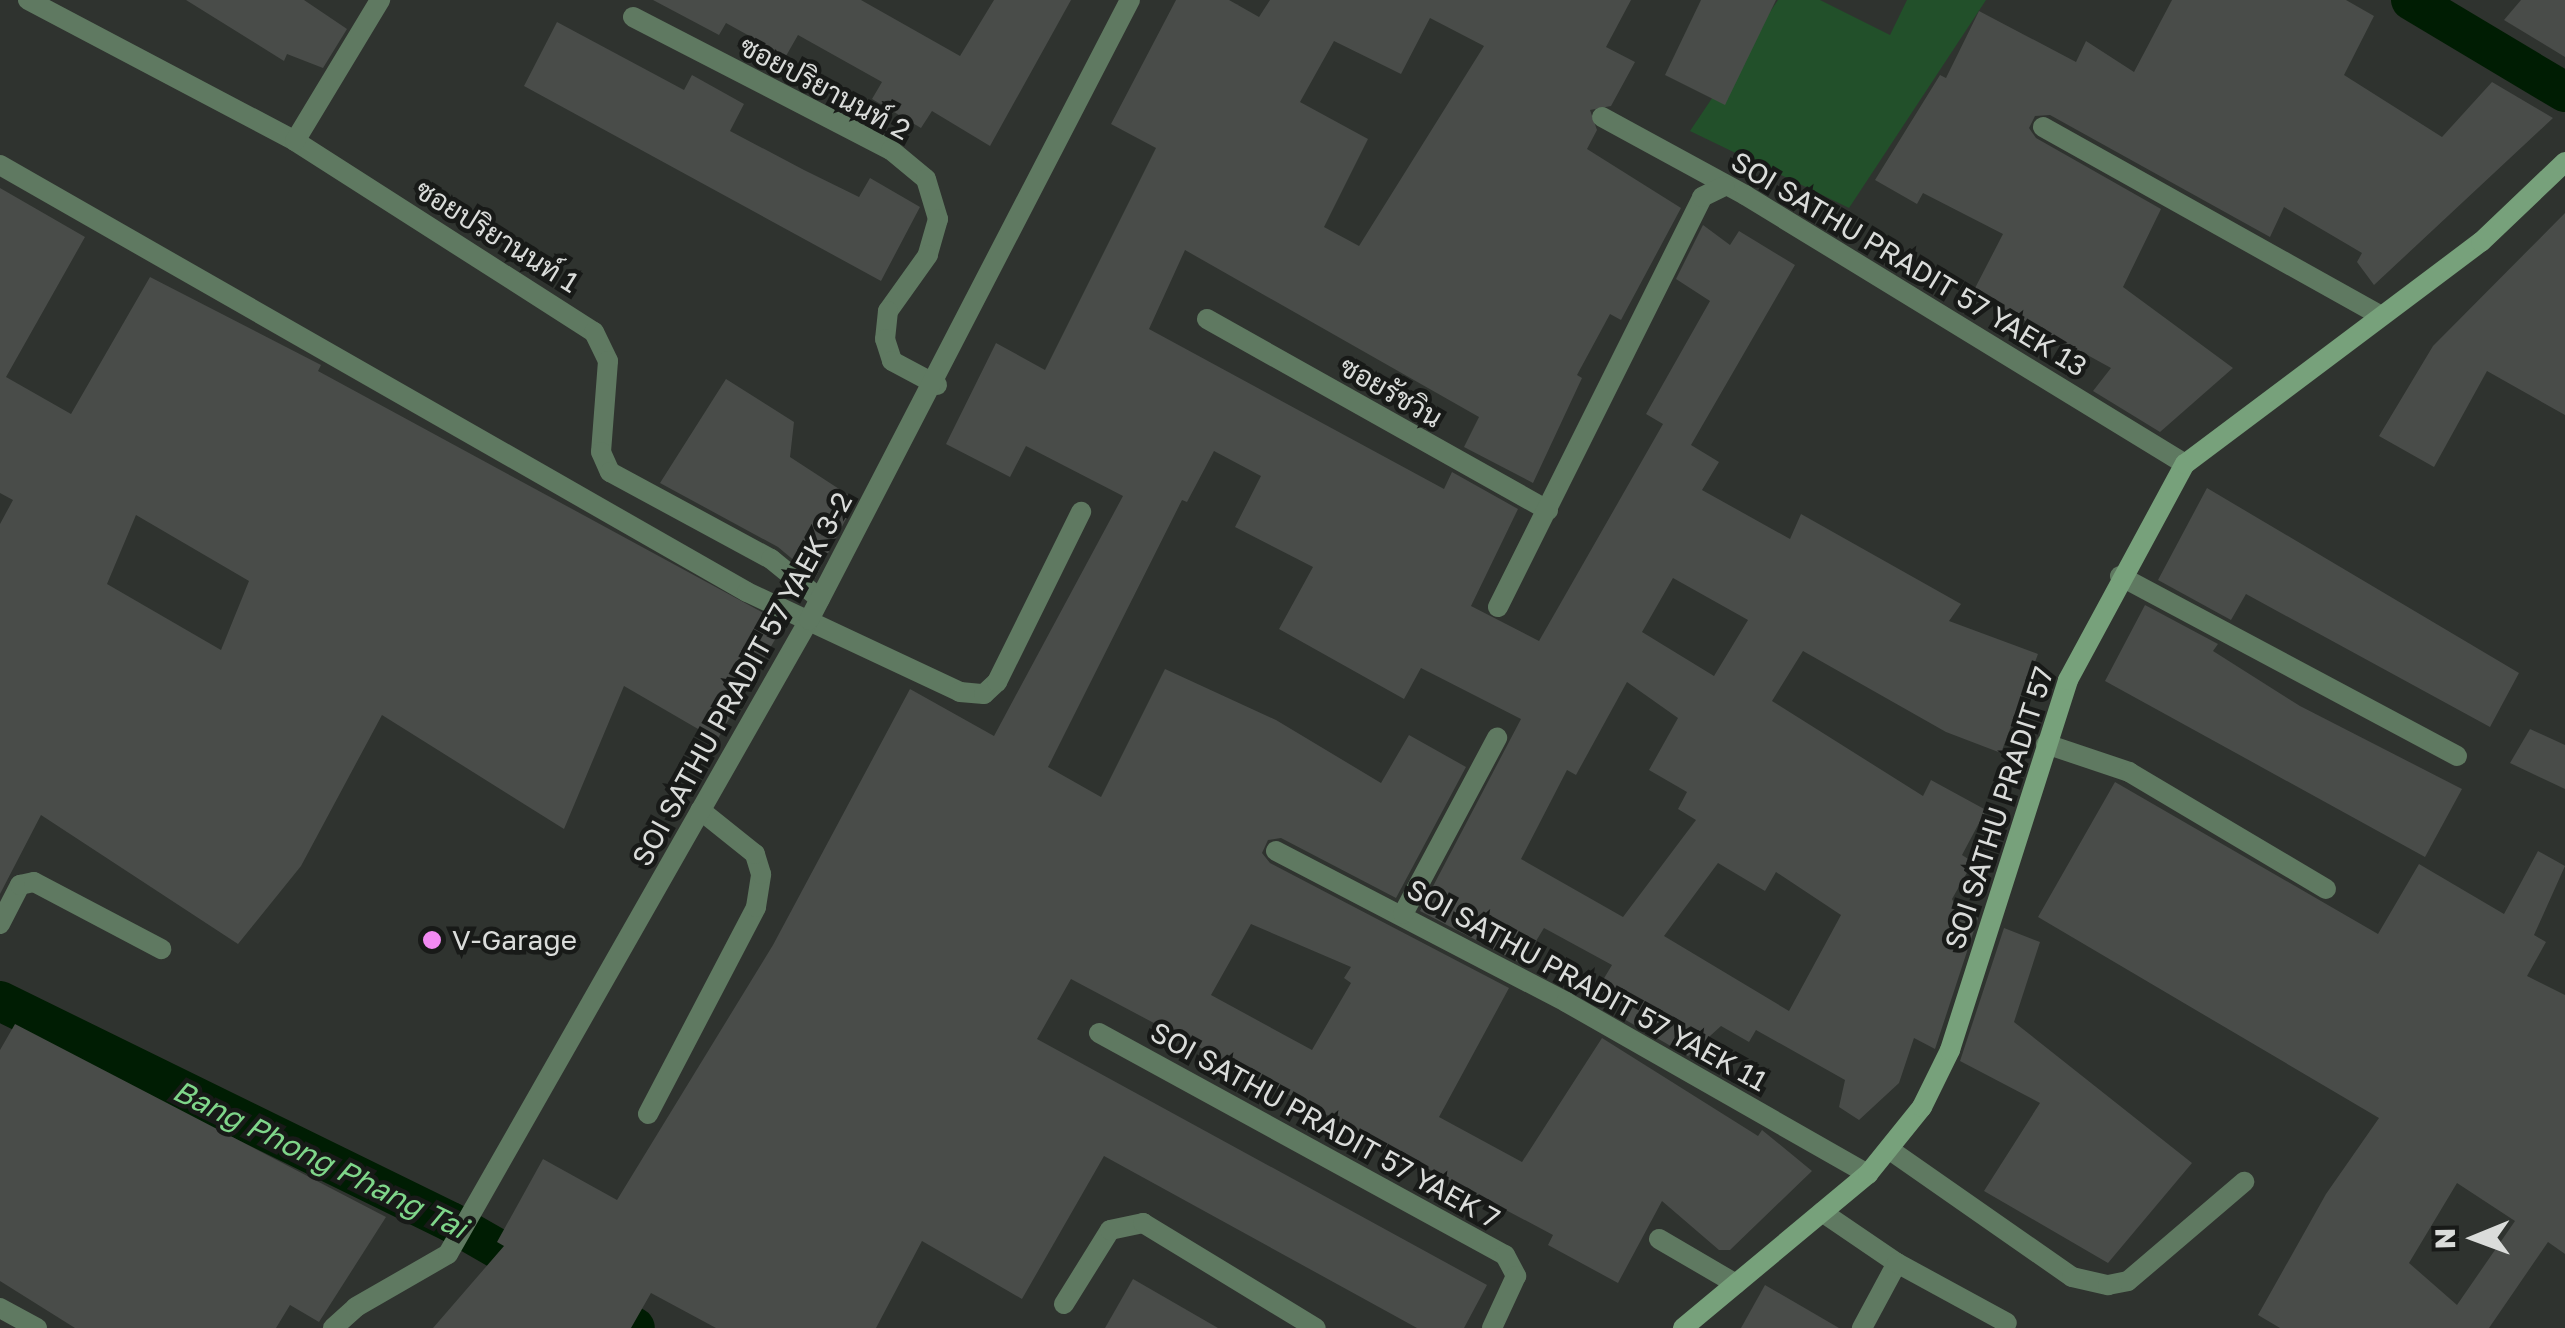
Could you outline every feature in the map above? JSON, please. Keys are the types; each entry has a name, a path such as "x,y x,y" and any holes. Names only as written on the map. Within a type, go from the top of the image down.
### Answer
{"street":[{"name":"ซอยปริยานนท์ 1","path":"28,0 295,141 594,332 608,361 602,452 610,472 771,559 820,599"},
{"path":"295,141 380,0"},
{"name":"SOI SATHU PRADIT 57 YAEK 3-2","path":"335,1327 448,1254 820,599 936,384 972,303 1130,0"},
{"name":"ซอยปริยานนท์ 2","path":"632,17 891,150 926,180 938,219 928,255 888,311 886,339 892,362 936,384"},
{"name":"SOI SATHU PRADIT 57 YAEK 13","path":"1602,117 1725,186 2185,464"},
{"path":"2043,126 2381,316"},
{"name":"SOI SATHU PRADIT 57","path":"1683,1328 1868,1174 1922,1107 1950,1050 2068,680 2120,576 2185,464 2481,242 2565,162"},
{"path":"0,165 747,592 960,692 984,694 997,682 1081,512"},
{"path":"1498,606 1702,197 1725,186"},
{"name":"ซอยรัชวิน","path":"1207,319 1548,510"},
{"path":"2120,576 2457,756"},
{"path":"1403,914 1496,738"},
{"path":"2046,744 2129,772 2326,889"},
{"path":"648,1114 756,907 761,874 755,854 700,810"},
{"name":"SOI SATHU PRADIT 57 YAEK 11","path":"1276,851 1403,914 1868,1174"},
{"path":"3,912 20,885 34,882 161,948"},
{"name":"SOI SATHU PRADIT 57 YAEK 7","path":"1099,1033 1505,1254 1516,1276 1492,1328"},
{"path":"1890,1150 2072,1277 2108,1285 2128,1281 2244,1182"},
{"path":"1822,1212 1897,1263 2007,1322"},
{"path":"1064,1304 1110,1230 1143,1223 1316,1328"},
{"path":"1659,1239 1736,1284"},
{"path":"1862,1328 1897,1263"},
{"path":"0,1308 37,1328"}],"green space":[{"path":"1778,0 1820,0 1890,35 1907,0 1986,0 1849,208 1690,131"}],"building":[{"path":"186,0 304,0 347,29 323,68 287,54 284,61"},
{"path":"653,0 861,0 960,56 994,0 1071,0 990,146 932,111 921,128 872,99 882,82 798,35 786,56 726,23 719,35"},
{"path":"1176,0 1229,0 1259,17 1270,0 1631,0 1606,47 1635,62 1611,106 1590,110 1597,130 1587,149 1681,208 1621,320 1610,314 1577,375 1582,378 1533,483 1464,447 1479,417 1185,250 1149,329 1444,489 1452,472 1518,509 1471,606 1539,641 1663,424 1646,414 1710,301 1676,279 1703,225 1730,245 1739,231 1795,265 1691,445 1719,462 1702,490 1790,539 1801,514 1961,604 1949,621 2038,654 2001,753 1946,732 1803,651 1772,701 1923,796 1931,780 1986,810 1962,855 1973,862 1952,899 1958,910 1978,918 1935,1049 1914,1038 1899,1083 1859,1120 1839,1107 1845,1080 1756,1030 1749,1042 1721,1026 1688,1056 1617,1015 1623,1006 1597,990 1612,965 1544,928 1522,964 1420,911 1521,719 1421,668 1404,699 1279,629 1313,567 1235,527 1261,476 1214,451 1187,502 1182,500 1048,767 1101,797 1165,669 1276,720 1381,783 1409,735 1466,767 1396,898 1281,838 1268,840 1262,853 1270,863 1509,988 1439,1117 1522,1162 1602,1038 1758,1136 1762,1130 1812,1171 1730,1250 1719,1250 1662,1201 1618,1283 1548,1245 1553,1235 1071,979 1037,1039 1487,1285 1464,1328 1417,1328 1104,1156 1022,1299 922,1241 876,1328 716,1328 651,1293 631,1328 433,1328 504,1246 497,1242 543,1159 617,1200 773,945 910,689 994,736 1123,496 1026,446 1010,477 946,444 996,343 1045,370 1156,148 1111,124","holes":["1430,18 1484,46 1359,246 1324,227 1368,139 1300,102 1334,41 1401,74","1673,578 1748,620 1714,676 1642,632","1627,682 1678,718 1649,770 1687,792 1678,809 1696,820 1623,917 1521,859 1567,770 1576,775","1718,863 1765,891 1776,872 1841,915 1789,1011 1664,936","1251,924 1351,967 1344,978 1351,983 1312,1050 1211,995"]},
{"path":"1701,0 1776,0 1725,105 1665,75"},
{"path":"2172,0 2346,0 2374,16 2344,75 2442,137 2492,82 2553,118 2374,285 2357,262 2362,253 2284,207 2270,237 2050,115 2035,116 2029,128 2036,138 2161,209 2123,287 2233,368 2160,432 2093,391 2111,368 1973,292 2003,234 1923,193 1917,204 1875,180 1940,75 1946,78 1979,11 2076,62 2086,41 2134,72"},
{"path":"2521,0 2565,0 2565,57 2504,20"},
{"path":"557,22 684,90 692,75 744,104 730,131 804,170 859,197 870,178 920,207 881,281 524,86"},
{"path":"0,188 85,237 6,377 71,414 150,277 321,365 318,371 784,624 717,740 624,686 564,829 382,715 301,866 238,944 41,815 0,894 0,524 13,500 0,493","holes":["136,515 249,581 221,650 107,584"]},
{"path":"2565,213 2565,415 2487,371 2434,467 2379,436 2433,346"},
{"path":"726,379 794,422 790,457 856,500 815,578 778,547 660,483"},
{"path":"2207,488 2519,673 2490,727 2246,594 2231,620 2158,580"},
{"path":"2145,605 2218,644 2213,651 2300,706 2462,789 2425,857 2105,681"},
{"path":"2530,729 2565,745 2565,789 2510,763"},
{"path":"2115,782 2378,934 2419,864 2504,914 2538,851 2565,866 2534,935 2546,942 2527,976 2565,995 2565,1254 2548,1242 2489,1328 2280,1328 2258,1315 2326,1194 2379,1118 2038,917","holes":["2457,1183 2515,1221 2457,1305 2409,1263"]},
{"path":"2004,928 2040,942 2014,1022 2192,1163 2108,1263 1984,1191 2040,1103 1960,1061"},
{"path":"15,1024 386,1217 319,1322 290,1305 276,1328 75,1328 0,1281 0,1050"},
{"path":"1133,1279 1218,1328 1105,1328"},
{"path":"1765,1285 1839,1328 1741,1328"}],"waterway":[{"path":"2411,0 2565,92"},
{"name":"Bang Phong Phang Tai","path":"0,1001 451,1222 635,1328"}],"place":[{"name":"V-Garage","path":"432,940"}]}
